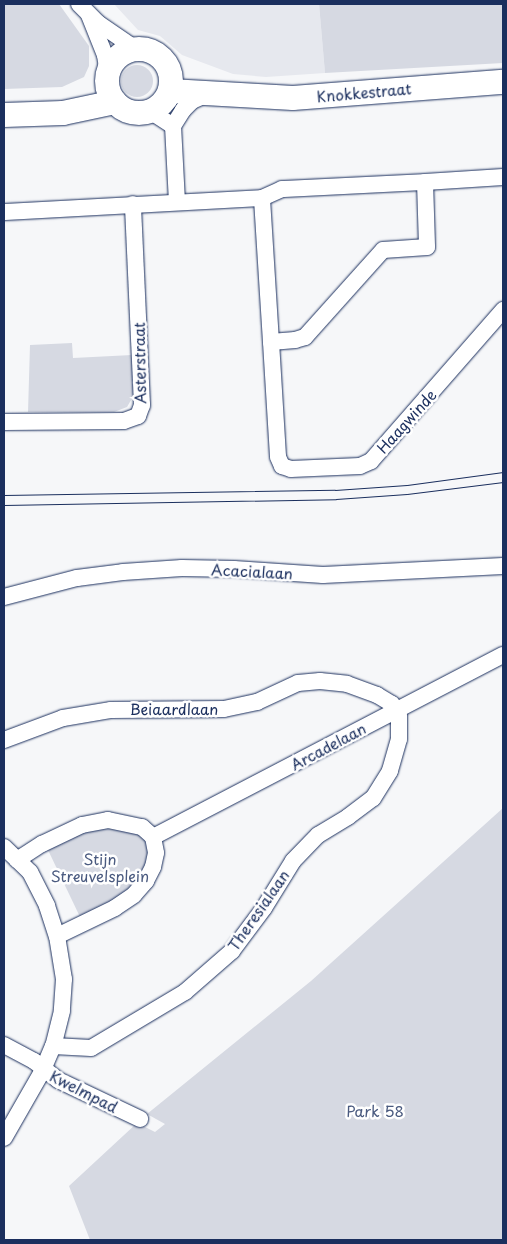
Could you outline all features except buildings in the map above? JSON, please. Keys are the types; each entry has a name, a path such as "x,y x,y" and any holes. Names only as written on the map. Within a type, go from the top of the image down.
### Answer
{"street":[{"path":"84,9 136,49"},
{"path":"84,9 105,55 110,86 131,112 150,111 160,105 170,82 160,57 149,50 136,49 118,57 110,86"},
{"name":"Knokkestraat","path":"170,82 195,80 224,92 293,98 503,82"},
{"path":"4,115 44,114 110,86"},
{"path":"176,202 173,126 183,110 192,101 207,94 224,92"},
{"path":"150,111 173,126"},
{"path":"4,212 262,198 282,189 503,177"},
{"path":"271,342 295,340 305,337 383,250 428,247 425,182"},
{"name":"Haagwinde","path":"262,198 278,457 282,466 291,469 360,466 371,461 503,310"},
{"name":"Asterstraat","path":"4,422 124,421 138,416 142,405 133,204"},
{"name":"Acacialaan","path":"4,597 77,578 133,571 234,569 323,575 503,566"},
{"name":"Arcadelaan","path":"153,838 503,656"},
{"name":"Beiaardlaan","path":"4,740 64,718 111,710 224,709 257,702 298,683 320,681 346,684 377,695 392,704 396,710"},
{"name":"Theresialaan","path":"53,1046 91,1048 185,992 232,950 264,908 293,861 318,835 373,798 390,771 399,739 399,716 396,710"},
{"path":"17,860 42,844 82,826 108,820 142,826 153,838 156,853 153,866 146,881 134,895 115,908 57,936"},
{"path":"4,847 30,872 47,906 57,936 64,979 62,1011 53,1046 43,1070 4,1138"},
{"name":"Kwelmpad","path":"4,1045 34,1061 58,1080 140,1119"}],"shaded area":[{"path":"114,4 319,4 325,73 266,77 233,74 182,55 160,36 138,30"}],"green space":[{"path":"4,4 59,4 89,46 89,66 84,77 62,87 4,89"},
{"path":"319,4 503,4 503,63 325,73"},
{"path":"137,65 148,70 153,81 148,92 137,97 126,92 121,81 126,70"},
{"path":"72,343 73,358 132,355 134,395 127,407 114,412 28,412 30,345"},
{"name":"Park 58","path":"503,808 503,1240 90,1240 69,1186 137,1123 155,1132 165,1124 147,1114 311,981"},
{"name":"Stijn Streuvelsplein","path":"127,827 148,840 150,857 133,889 81,919 48,850 90,829"}],"tram line":[{"path":"4,495 335,490 407,485 503,472"},
{"path":"4,505 336,499 407,494 503,482"}]}
